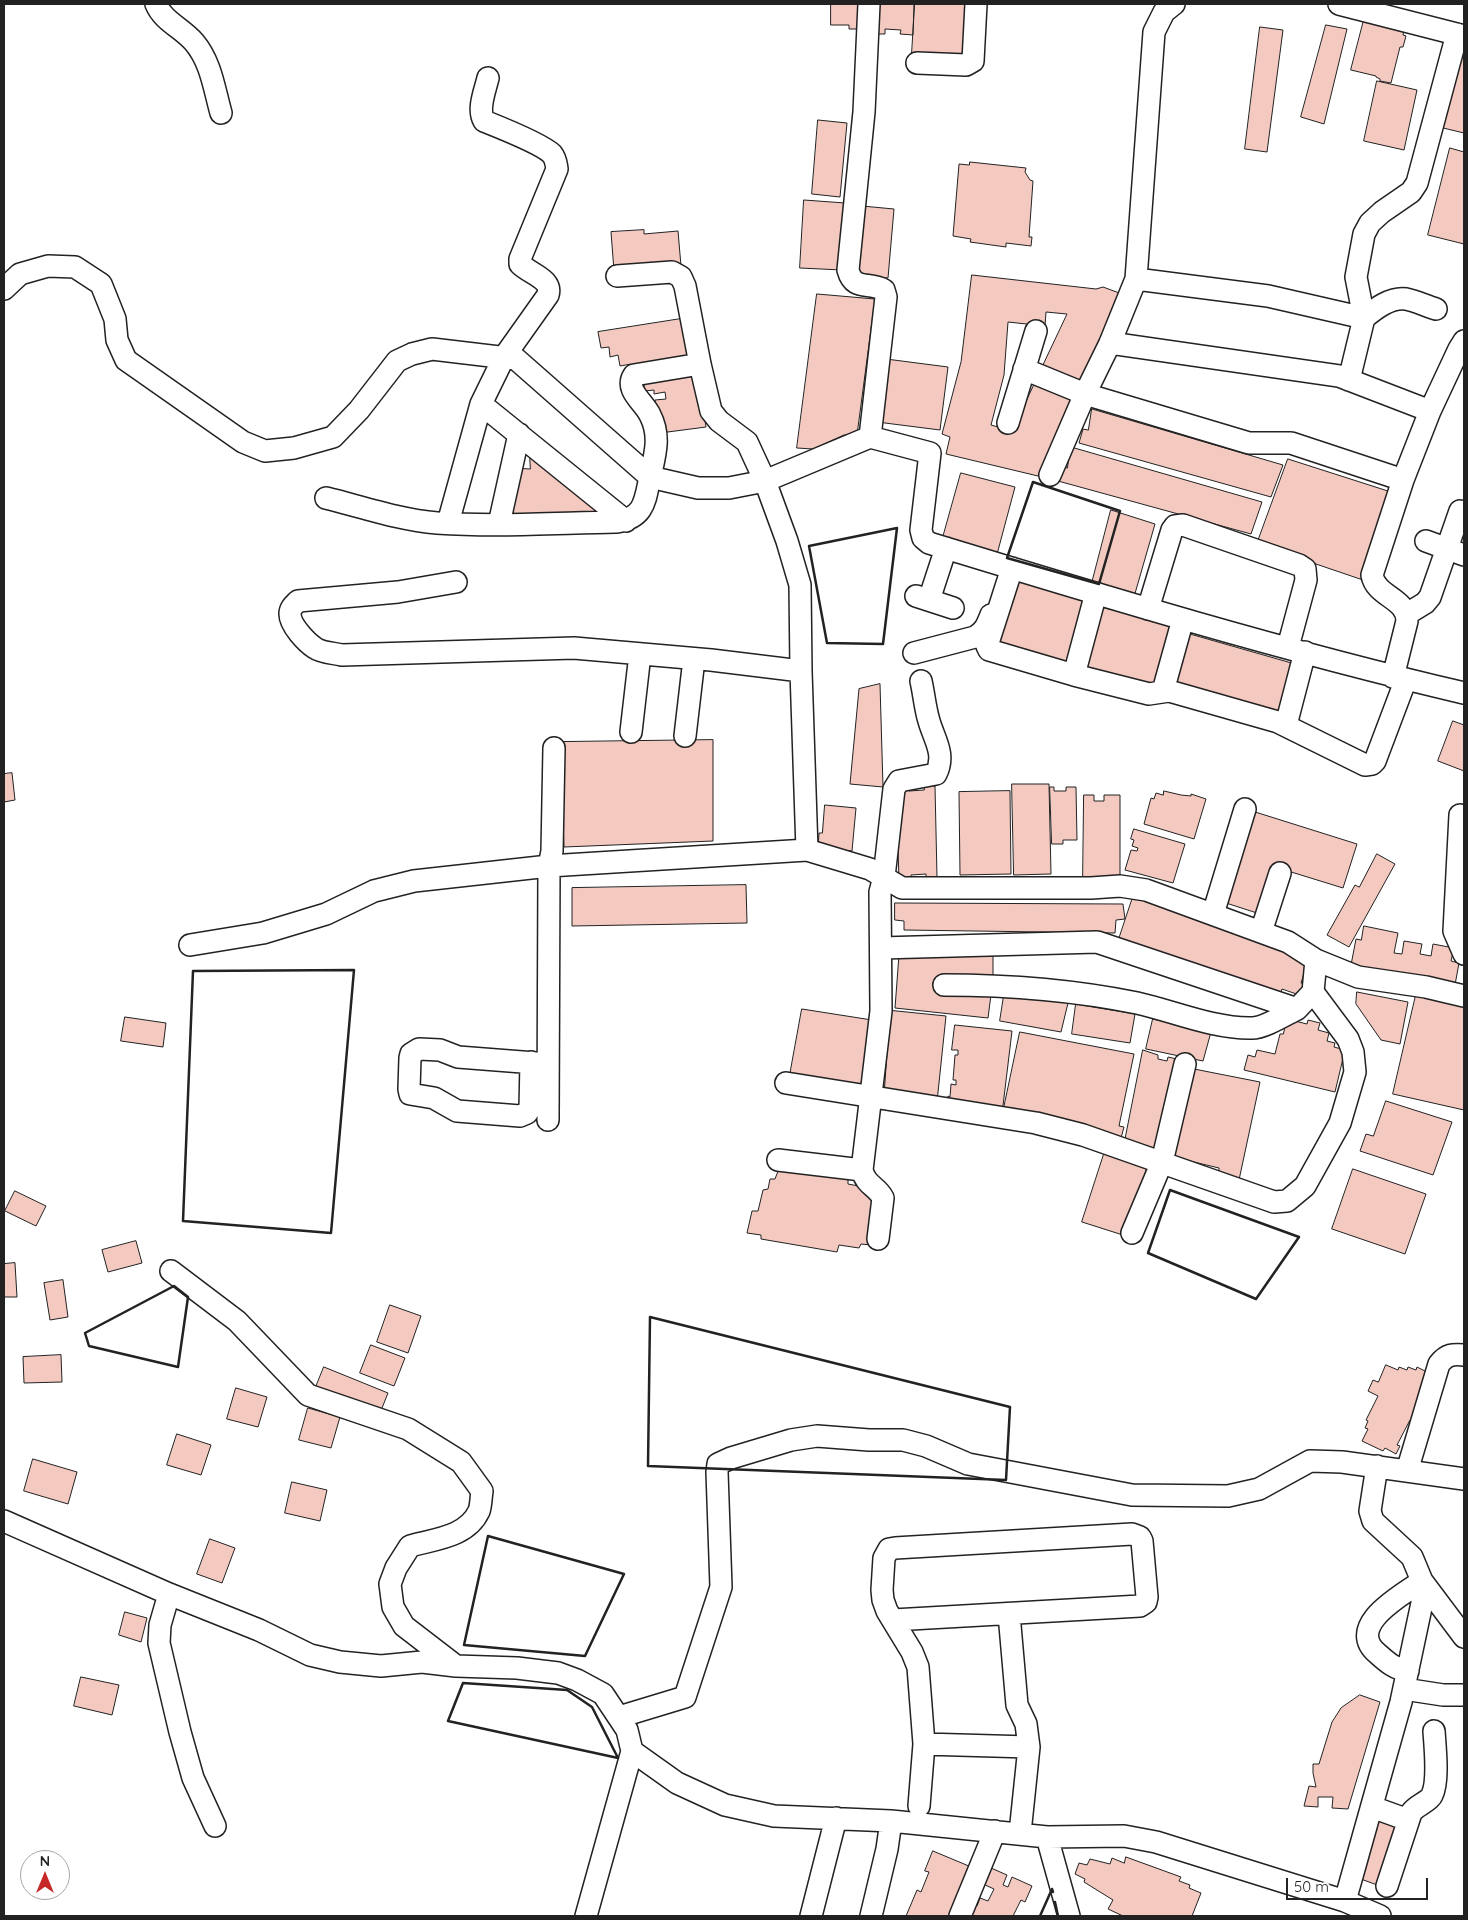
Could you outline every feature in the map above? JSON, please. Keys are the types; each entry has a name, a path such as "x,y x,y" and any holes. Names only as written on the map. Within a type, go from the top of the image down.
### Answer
{"street":[{"path":"156,4 160,13 193,41 209,64 221,113"},
{"path":"869,4 864,112 848,270 850,279 858,285 877,286 884,290 886,297 870,437"},
{"path":"917,62 966,65 973,61 976,4"},
{"path":"1050,475 1110,343 1136,279 1154,32 1164,12 1174,4"},
{"path":"1339,4 1362,6 1461,35 1418,183 1412,192 1382,212 1370,224 1364,234 1356,277 1364,318 1349,380"},
{"path":"448,523 481,404 504,357 548,295 550,289 547,283 520,264 520,259 557,169 556,160 551,152 484,121 481,116 481,108 488,78"},
{"path":"4,288 20,274 48,266 75,267 101,284 115,319 118,340 126,360 243,442 265,451 294,448 333,437 358,410 397,361 412,354 432,349 516,359 650,477 698,488 729,488 765,481 870,437 930,453 921,530 923,538 929,543 1183,619 1400,678 1464,693"},
{"path":"617,276 672,272 681,277 685,286 711,411 719,420 747,442 765,481 787,541 800,585 807,850"},
{"path":"1136,279 1268,296 1364,318"},
{"path":"1364,318 1375,308 1391,301 1405,299 1436,309"},
{"path":"1008,423 1036,331"},
{"path":"1110,343 1339,376 1430,411"},
{"path":"1009,567 987,646 988,649 1074,675 1149,694 1163,691 1259,716 1286,725 1368,766 1375,761 1400,678 1407,621 1407,614 1402,606 1377,588 1373,582 1372,574 1403,480 1430,411 1462,347"},
{"path":"326,498 385,514 436,523 498,524 626,521 644,507 657,444 656,430 650,414 632,391 631,379 634,375 700,364"},
{"path":"1024,369 1086,394 1249,443 1291,443 1403,480"},
{"path":"481,404 626,521"},
{"path":"498,524 519,434"},
{"path":"1407,614 1425,603 1430,597 1456,552 1460,512"},
{"path":"1148,609 1172,530 1175,526 1183,525 1305,568 1306,580 1286,725"},
{"path":"1426,541 1456,552"},
{"path":"946,548 922,598 953,608"},
{"path":"914,653 975,637 983,633 988,625 1009,567"},
{"path":"456,582 398,592 298,601 292,606 290,614 301,634 316,649 342,655 574,648 694,658 801,670"},
{"path":"1074,675 1096,593"},
{"path":"1163,691 1183,619"},
{"path":"631,732 640,654"},
{"path":"685,736 694,658"},
{"path":"878,1239 884,1198 867,1182 862,1170 881,1010 880,892 884,877 896,784 899,781 936,774 941,766 939,746 929,721 921,681"},
{"path":"539,1063 458,1057 440,1050 419,1049 411,1054 408,1089 410,1094 434,1098 457,1111 520,1116 527,1114 530,1108 539,1063 549,866 552,851 554,748"},
{"path":"1213,914 1245,809"},
{"path":"1460,815 1461,860 1454,931 1464,954"},
{"path":"190,945 263,933 326,914 374,891 414,881 549,866 807,850 870,869 902,888 1091,888 1120,886 1146,890 1288,942 1316,960 1358,977 1426,987 1464,996"},
{"path":"1261,932 1280,873"},
{"path":"881,948 1097,942 1297,1009"},
{"path":"944,984 1004,985 1049,989 1136,1003 1232,1027 1254,1028 1297,1009 1313,992 1316,960"},
{"path":"786,1083 1036,1123 1083,1135 1274,1202 1287,1201 1305,1186 1340,1123 1355,1072 1353,1052 1348,1039 1313,992"},
{"path":"539,1063 548,1120"},
{"path":"1132,1233 1162,1162 1185,1064"},
{"path":"778,1160 862,1170"},
{"path":"171,1271 237,1321 308,1395 408,1429 462,1462 482,1492 479,1510 469,1524 458,1533 410,1546 396,1568 390,1584 394,1607 404,1626 456,1666"},
{"path":"1407,1471 1440,1364 1446,1356 1454,1354 1464,1355"},
{"path":"619,1717 685,1697 721,1587 718,1464 731,1458 791,1440 817,1436 869,1440 903,1440 926,1446 968,1464 1132,1495 1228,1496 1258,1489 1310,1461 1342,1462 1464,1479"},
{"path":"1376,1466 1370,1511 1373,1521 1412,1557 1422,1581 1464,1637"},
{"path":"4,1522 169,1594 259,1630 310,1655 340,1662 380,1666 422,1662 456,1666 518,1668 558,1673 577,1680 603,1694 627,1730 632,1751 590,1915"},
{"path":"893,1620 1140,1606 1144,1604 1147,1597 1142,1541 1140,1537 1132,1534 905,1547 889,1550 884,1558 882,1590 887,1611 912,1652 918,1667 924,1744 919,1806"},
{"path":"1345,1900 1406,1680 1422,1603 1422,1581"},
{"path":"1422,1581 1386,1606 1373,1619 1368,1631 1368,1641 1374,1652 1406,1680 1443,1695 1464,1695"},
{"path":"169,1594 160,1625 159,1643 193,1778 215,1826"},
{"path":"1009,1614 1017,1705 1026,1724 1029,1748 1020,1833"},
{"path":"1387,1886 1408,1820 1414,1808 1429,1799 1432,1794 1435,1782 1434,1731"},
{"path":"924,1744 1029,1748"},
{"path":"632,1751 677,1783 725,1804 774,1816 891,1821 1047,1837 1124,1836 1156,1842 1345,1900 1380,1916"},
{"path":"1372,1807 1408,1820"},
{"path":"811,1916 836,1818"},
{"path":"870,1916 887,1849 891,1821"},
{"path":"960,1916 995,1832"},
{"path":"1047,1837 1073,1913"}],"building":[{"path":"831,4 865,4 864,29 849,29 849,25 831,25"},
{"path":"875,4 914,4 913,35 900,34 901,30 885,29 885,34 874,34"},
{"path":"915,4 971,4 969,58 912,53"},
{"path":"1366,12 1406,23 1403,35 1406,36 1403,47 1400,47 1391,83 1380,81 1376,76 1351,70"},
{"path":"1326,25 1347,29 1324,124 1301,117"},
{"path":"1260,27 1283,30 1267,152 1245,149"},
{"path":"1458,48 1464,49 1464,133 1439,127"},
{"path":"1377,81 1417,90 1404,150 1364,141"},
{"path":"818,120 847,123 840,197 812,194"},
{"path":"1450,148 1464,152 1464,244 1428,235"},
{"path":"970,162 1026,168 1025,172 1030,180 1033,181 1029,237 1032,237 1031,246 1006,243 1006,247 970,242 971,239 953,236 959,164 969,165"},
{"path":"804,200 845,203 842,270 800,268"},
{"path":"862,206 894,209 888,278 856,275"},
{"path":"644,230 644,234 678,231 681,266 614,271 611,232"},
{"path":"972,275 1096,289 1103,287 1122,294 1080,387 1041,369 1067,314 1046,312 1045,326 1008,322 1004,375 991,425 1012,431 1036,380 1075,399 1038,476 946,454 950,437 942,434 961,362"},
{"path":"817,294 875,299 857,435 844,435 813,449 797,448"},
{"path":"687,318 692,360 632,369 631,364 620,366 618,355 610,357 609,347 601,348 598,332"},
{"path":"886,359 948,367 940,430 877,422"},
{"path":"698,369 706,427 660,433 655,400 666,399 665,392 654,394 654,390 645,391 643,379"},
{"path":"1092,409 1283,465 1271,497 1079,443 1083,429 1088,430"},
{"path":"1071,447 1262,502 1251,534 1058,481 1062,466 1067,468"},
{"path":"530,456 543,456 542,467 559,468 604,504 603,519 506,520 513,468 530,469"},
{"path":"1288,459 1391,492 1363,580 1257,544"},
{"path":"961,473 1015,487 996,558 942,541"},
{"path":"1111,510 1155,524 1134,597 1092,583"},
{"path":"1013,577 1089,601 1070,669 991,646"},
{"path":"1096,606 1178,625 1161,689 1080,671"},
{"path":"1183,632 1295,664 1280,720 1167,689"},
{"path":"880,684 883,787 850,784 859,689"},
{"path":"1453,721 1464,725 1464,771 1438,761"},
{"path":"713,740 713,841 564,847 560,742"},
{"path":"12,773 15,800 4,802 4,774"},
{"path":"1012,784 1049,784 1051,874 1014,875"},
{"path":"924,786 935,786 937,877 926,878 926,874 911,875 911,879 899,880 896,787 909,787 909,791 924,790"},
{"path":"1050,787 1054,787 1054,791 1066,791 1066,787 1076,787 1077,840 1063,840 1063,844 1052,844"},
{"path":"1010,791 1011,874 960,875 959,792"},
{"path":"1164,791 1181,795 1191,796 1191,794 1206,799 1194,839 1144,824 1151,798 1154,799 1156,793 1163,795"},
{"path":"1084,795 1094,795 1094,801 1104,801 1104,795 1120,795 1120,880 1083,880"},
{"path":"825,805 856,808 852,851 818,848 819,833 822,833"},
{"path":"1252,811 1357,844 1343,888 1275,867 1260,914 1223,902"},
{"path":"1134,829 1185,844 1173,883 1125,870 1131,850 1137,851 1138,848 1132,846 1134,840 1131,839"},
{"path":"1377,854 1395,864 1349,947 1327,935 1355,885 1359,887"},
{"path":"746,885 747,923 572,926 572,888"},
{"path":"1133,897 1308,961 1301,983 1308,985 1305,997 1282,989 1280,994 1118,942"},
{"path":"895,903 1123,904 1125,919 1116,920 1115,933 904,930 904,921 895,920"},
{"path":"1364,926 1398,933 1394,953 1402,954 1404,941 1422,944 1420,954 1431,956 1433,944 1454,948 1451,961 1459,963 1455,985 1351,965 1356,939 1361,940"},
{"path":"993,954 993,979 988,1018 895,1008 899,955"},
{"path":"1005,989 1069,999 1061,1032 1000,1021"},
{"path":"1357,992 1408,1002 1400,1044 1381,1040 1356,1004"},
{"path":"1416,995 1464,1006 1464,1110 1393,1094"},
{"path":"1076,1004 1135,1014 1130,1043 1072,1034"},
{"path":"802,1009 872,1020 861,1088 790,1075"},
{"path":"887,1010 946,1016 937,1102 884,1096 889,1023"},
{"path":"125,1017 166,1023 163,1047 121,1041"},
{"path":"1153,1019 1211,1032 1203,1061 1146,1049"},
{"path":"1287,1019 1307,1024 1308,1020 1320,1023 1318,1030 1329,1033 1327,1041 1335,1043 1334,1047 1345,1050 1335,1092 1244,1070 1248,1055 1255,1057 1257,1050 1275,1054 1280,1034 1283,1034"},
{"path":"955,1025 1012,1031 1002,1114 947,1107 951,1084 956,1085 956,1080 953,1080 955,1055 958,1055 958,1050 952,1050"},
{"path":"1020,1032 1134,1054 1119,1126 1124,1127 1121,1138 1004,1108"},
{"path":"1143,1050 1158,1055 1158,1059 1167,1061 1168,1057 1181,1060 1161,1152 1125,1141"},
{"path":"1189,1068 1260,1082 1239,1180 1219,1175 1219,1168 1173,1157"},
{"path":"1386,1101 1452,1122 1433,1175 1360,1151 1366,1134 1373,1136"},
{"path":"1105,1151 1148,1164 1126,1236 1082,1222"},
{"path":"1353,1169 1426,1194 1405,1254 1332,1229"},
{"path":"800,1170 848,1177 848,1184 864,1187 863,1193 878,1196 871,1245 861,1244 859,1248 839,1245 837,1252 761,1239 761,1235 747,1233 752,1211 758,1211 763,1190 768,1189 770,1179 775,1179 778,1171 800,1173"},
{"path":"15,1191 46,1206 36,1226 5,1211"},
{"path":"136,1241 142,1263 108,1272 102,1250"},
{"path":"15,1263 17,1297 4,1297 4,1264"},
{"path":"63,1280 68,1317 50,1320 44,1283"},
{"path":"390,1305 421,1316 408,1353 377,1342"},
{"path":"371,1345 405,1358 394,1386 360,1373"},
{"path":"61,1355 62,1382 24,1383 23,1357"},
{"path":"1386,1365 1398,1370 1399,1367 1407,1370 1408,1367 1416,1370 1417,1367 1431,1374 1415,1407 1418,1408 1412,1421 1410,1420 1397,1445 1400,1446 1396,1454 1385,1448 1383,1451 1362,1441 1368,1429 1365,1428 1368,1421 1366,1420 1378,1396 1368,1391 1373,1380 1378,1382"},
{"path":"324,1367 388,1393 380,1413 316,1387"},
{"path":"236,1388 267,1397 258,1427 227,1419"},
{"path":"308,1408 340,1417 331,1448 299,1440"},
{"path":"177,1434 211,1445 201,1475 167,1465"},
{"path":"33,1459 77,1472 68,1504 24,1491"},
{"path":"292,1482 327,1490 320,1521 285,1513"},
{"path":"210,1539 235,1548 222,1583 197,1574"},
{"path":"125,1612 147,1618 141,1642 119,1635"},
{"path":"81,1677 119,1685 112,1715 74,1706"},
{"path":"1360,1695 1380,1702 1348,1809 1332,1808 1333,1797 1318,1797 1318,1807 1304,1806 1309,1786 1316,1787 1313,1764 1319,1764 1332,1722 1341,1708"},
{"path":"1381,1812 1404,1826 1380,1886 1358,1878"},
{"path":"933,1851 976,1869 957,1916 906,1916 917,1890 921,1892 929,1872 925,1871"},
{"path":"1126,1857 1181,1877 1179,1881 1190,1885 1189,1888 1201,1893 1192,1916 1123,1916 1108,1909 1113,1900 1084,1882 1085,1879 1075,1874 1079,1863 1087,1865 1090,1859 1110,1864 1112,1858 1124,1863"},
{"path":"991,1868 1007,1875 1003,1885 1008,1887 1012,1877 1032,1886 1025,1902 1021,1900 1013,1916 969,1916 974,1905 977,1906 980,1898 988,1901 994,1889 983,1884"}],"wall":[{"path":"1033,482 1120,511 1099,584 1007,558 1033,482"},
{"path":"897,528 883,644 827,643 809,546 897,528"},
{"path":"354,970 331,1233 183,1221 193,971 354,970"},
{"path":"1170,1190 1299,1237 1256,1299 1148,1253 1170,1190"},
{"path":"174,1286 188,1297 178,1367 89,1346 85,1333 174,1286"},
{"path":"650,1317 1010,1407 1006,1480 648,1466 650,1317"},
{"path":"488,1536 624,1574 585,1656 464,1645 488,1536"},
{"path":"463,1683 567,1690 592,1707 618,1758 448,1721 463,1683"},
{"path":"1040,1916 1052,1889 1053,1892"},
{"path":"1055,1902 1058,1916"}]}
